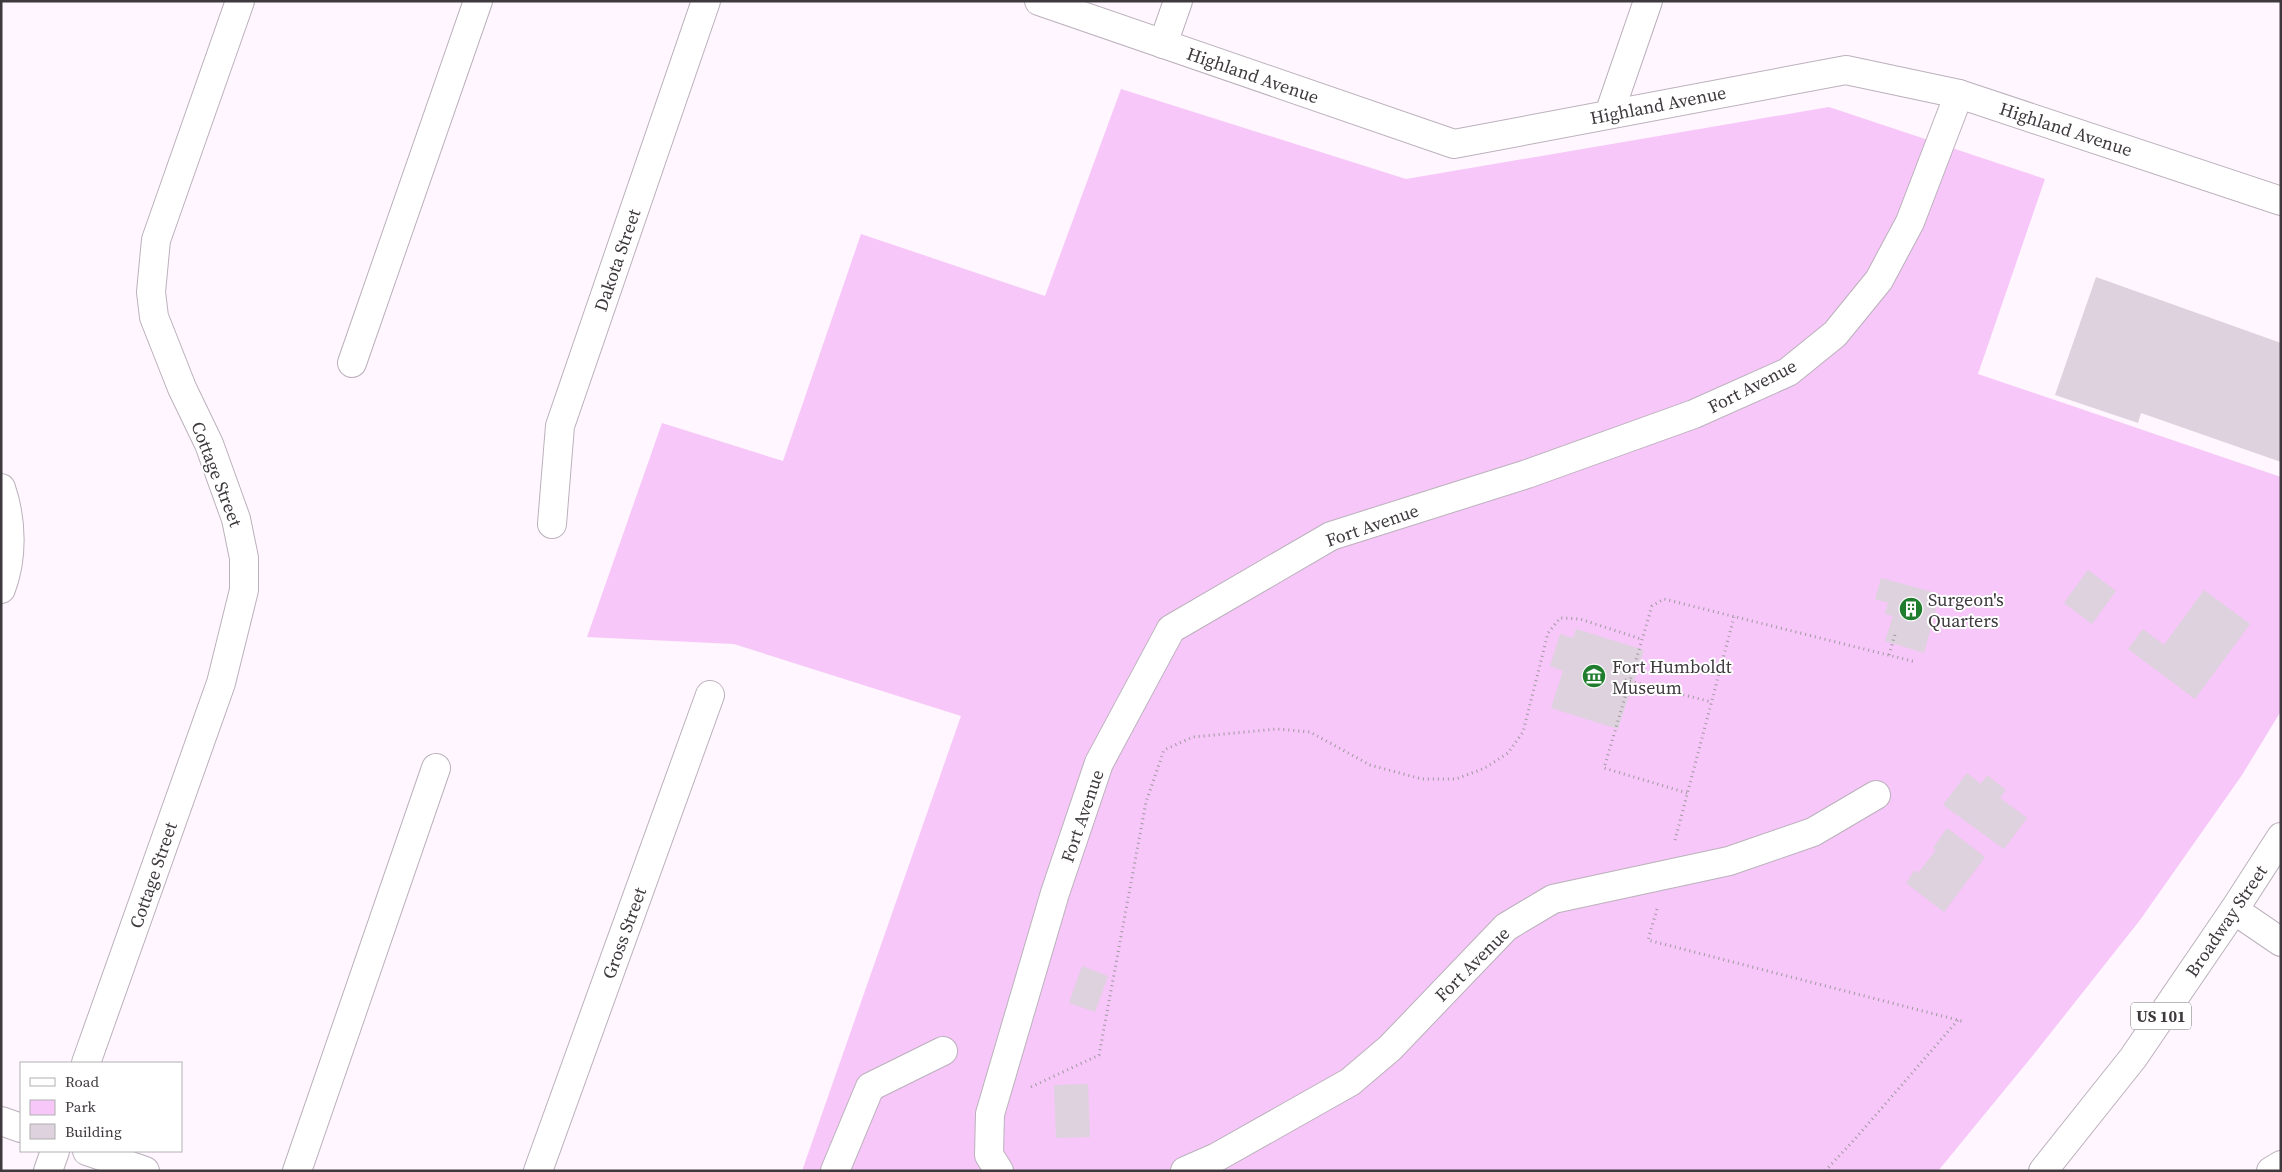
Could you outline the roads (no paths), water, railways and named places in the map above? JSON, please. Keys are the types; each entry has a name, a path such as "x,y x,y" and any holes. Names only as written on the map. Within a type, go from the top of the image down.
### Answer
{"main road":[{"name":"Cottage Street","path":"86,1062 220,683 244,590 244,558 236,519 209,444 182,388 154,317 151,292 156,240 240,1"},
{"path":"352,363 478,1"},
{"name":"Dakota Street","path":"552,524 560,426 706,1"},
{"name":"Highland Avenue","path":"1038,1 1454,144 1846,70 1959,94 2281,201"},
{"path":"1163,44 1178,1"},
{"path":"1609,114 1648,1"},
{"name":"Fort Avenue","path":"999,1171 989,1155 990,1114 1055,894 1099,763 1171,629 1331,536 1527,474 1694,414 1788,372 1835,334 1879,280 1910,222 1959,94"},
{"path":"1,488 9,525 9,569 1,589"},
{"name":"Gross Street","path":"538,1171 710,695"},
{"path":"297,1171 436,768"},
{"name":"Fort Avenue","path":"1185,1171 1217,1157 1350,1082 1390,1048 1506,927 1553,899 1729,861 1813,832 1876,795"},
{"name":"Broadway Street","path":"2043,1171 2133,1058 2234,910 2281,837"},
{"path":"2234,910 2281,942"},
{"path":"835,1171 870,1087 943,1051"},
{"path":"1,1121 20,1128"},
{"path":"48,1171 55,1152"},
{"path":"90,1152 145,1171"},
{"path":"2271,1171 2281,1165"}],"place":[{"name":"Surgeon's Quarters","path":"1911,609"},
{"name":"Fort Humboldt Museum","path":"1594,676"}]}
